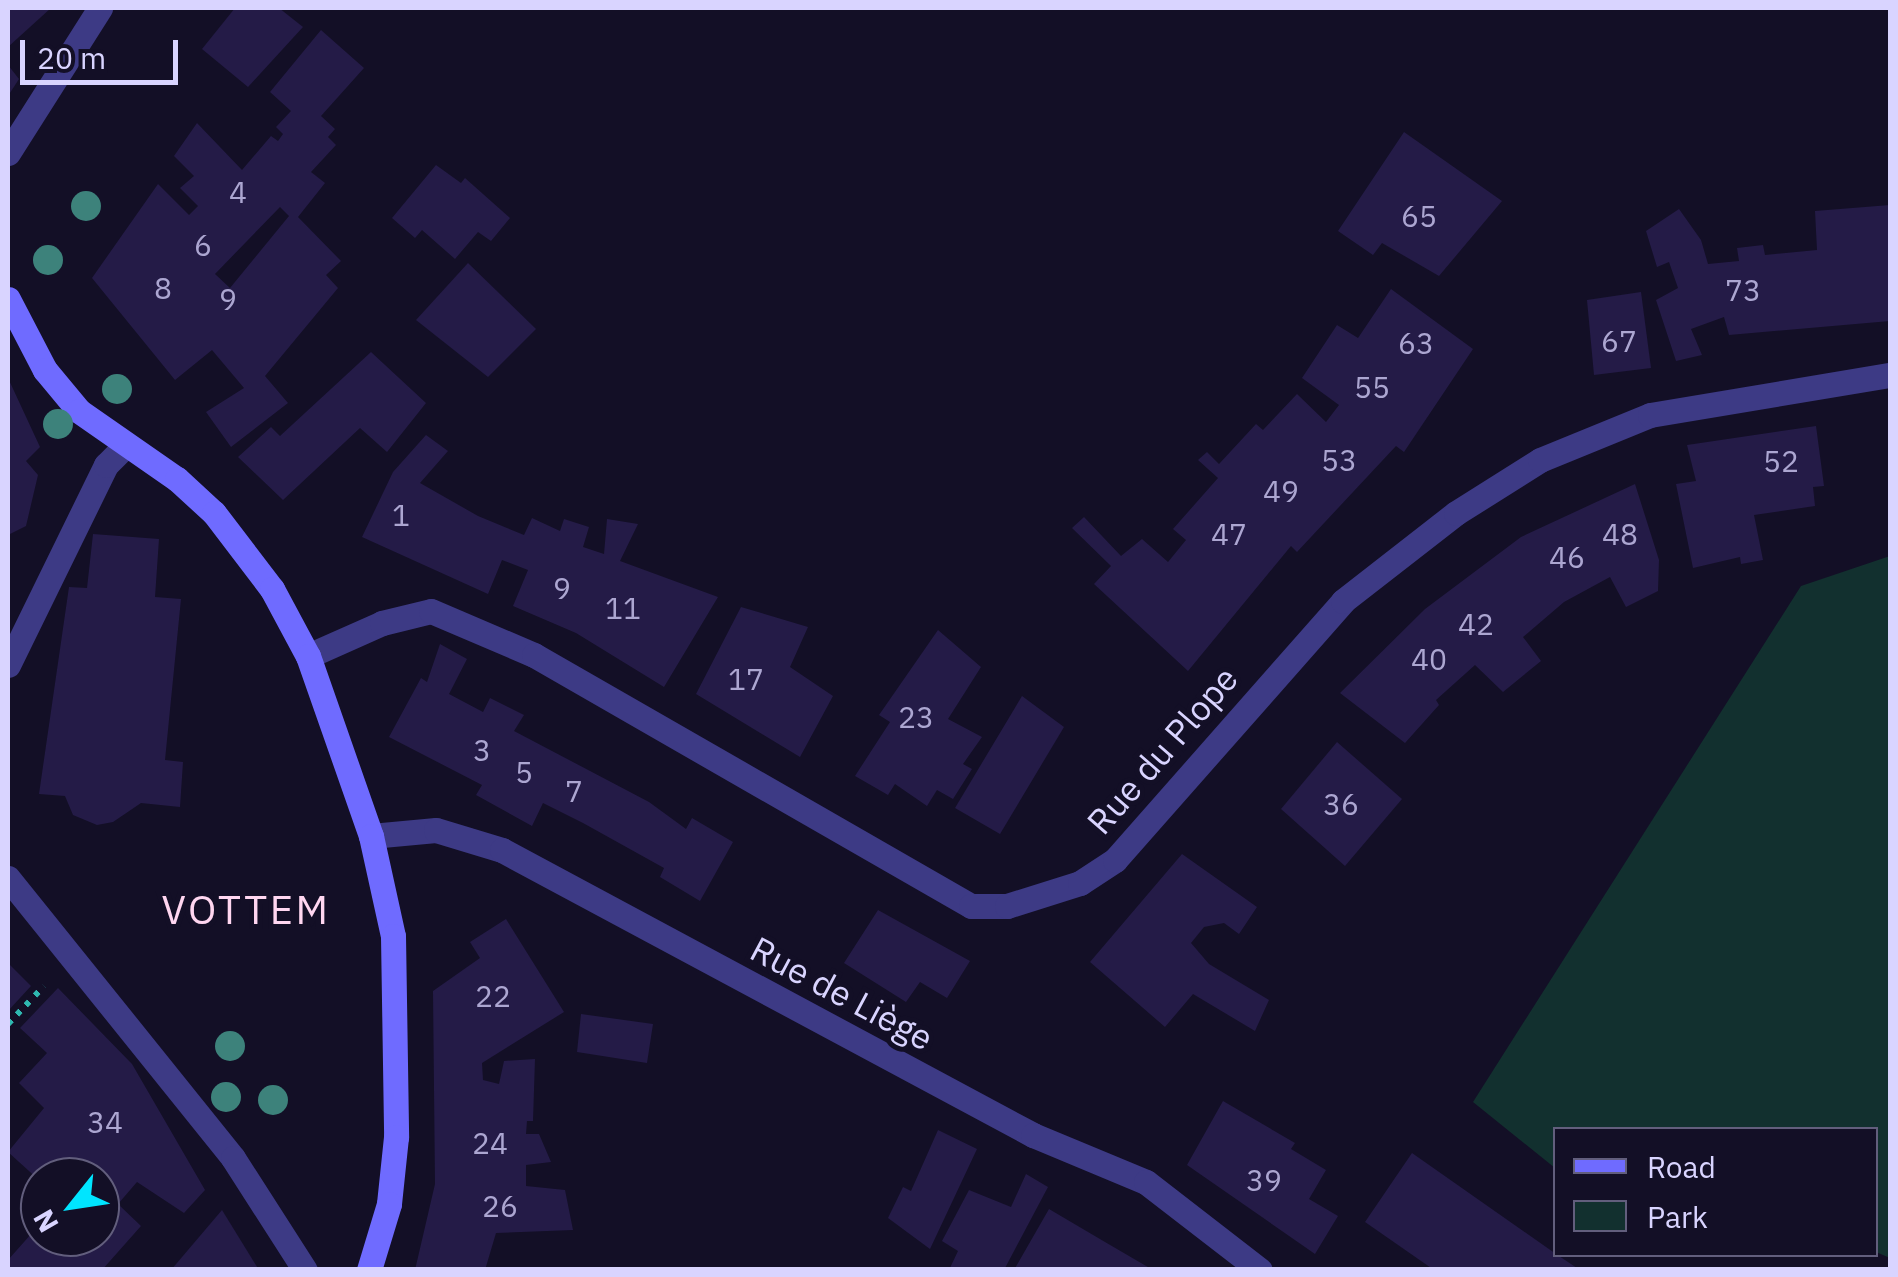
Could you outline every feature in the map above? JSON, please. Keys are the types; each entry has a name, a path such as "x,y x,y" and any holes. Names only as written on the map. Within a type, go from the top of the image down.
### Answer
{"street":[{"path":"8,154 100,8"},
{"path":"8,299 46,370 79,411 214,513 272,588 308,656 371,836 393,936 398,1079 389,1204 369,1270"},
{"name":"Rue du Plope","path":"308,656 382,623 431,611 534,655 971,906 1007,906 1080,883 1115,860 1343,601 1456,512 1540,460 1650,414 1890,375"},
{"path":"8,666 106,466 126,445"},
{"name":"Rue de Liège","path":"371,836 436,830 502,850 1033,1135 1146,1182 1260,1270"},
{"path":"8,878 233,1158 305,1270"}],"path":[{"path":"8,1024 73,956"}],"green space":[{"path":"1890,556 1890,1258 1878,1253 1878,1127 1553,1127 1553,1166 1473,1102 1801,586"}],"building":[{"path":"8,8 51,8 8,47"},
{"path":"235,8 279,8 303,27 248,87 202,49"},
{"path":"321,30 364,68 321,116 335,129 328,137 336,145 311,172 325,183 298,217 341,261 326,275 338,288 265,376 288,403 231,447 206,412 244,388 212,350 175,380 92,278 158,184 189,215 198,206 180,188 194,176 174,156 197,123 242,170 271,136 278,141 283,134 276,127 291,111 270,92","holes":["280,207 289,216 230,288 215,274"]},
{"path":"8,65 19,79 8,96"},
{"path":"1404,132 1502,201 1439,276 1382,243 1373,255 1338,231"},
{"path":"436,165 461,183 465,178 510,218 491,241 478,232 455,259 422,230 415,238 392,218"},
{"path":"1890,205 1890,321 1729,335 1724,317 1691,329 1702,355 1676,361 1656,300 1678,288 1669,262 1657,267 1646,231 1679,209 1701,240 1708,264 1739,261 1737,248 1763,245 1765,255 1817,250 1815,211"},
{"path":"468,263 536,329 488,377 416,320"},
{"path":"1391,289 1473,349 1404,452 1396,446 1297,552 1291,546 1188,671 1094,584 1111,566 1072,528 1084,517 1121,556 1142,539 1168,562 1186,540 1173,529 1218,478 1198,460 1207,452 1219,464 1256,424 1263,430 1297,394 1326,422 1339,405 1302,378 1337,325 1358,338"},
{"path":"1641,292 1651,368 1594,375 1587,300"},
{"path":"371,352 426,403 387,452 360,428 283,500 238,457 271,427 280,436"},
{"path":"8,378 40,447 26,461 38,475 26,526 8,535"},
{"path":"1816,426 1824,486 1813,487 1815,506 1754,515 1763,560 1741,564 1740,557 1693,568 1676,484 1696,481 1687,445"},
{"path":"426,435 448,451 420,483 478,516 524,535 532,518 560,531 564,519 589,527 583,547 604,554 607,519 638,524 620,561 718,597 664,687 576,633 513,606 528,570 502,560 488,594 362,537 393,472"},
{"path":"1635,484 1659,560 1658,591 1626,607 1610,577 1564,602 1523,637 1541,661 1503,692 1475,665 1436,700 1439,705 1405,743 1340,693 1425,609 1521,537"},
{"path":"93,534 159,539 155,597 181,599 165,760 183,762 180,807 141,803 113,822 97,825 73,815 65,796 39,794 69,587 87,588"},
{"path":"741,607 808,627 790,667 833,696 800,757 696,694"},
{"path":"938,630 981,667 948,719 982,737 963,764 972,769 953,799 937,790 927,806 895,784 888,795 855,776 890,722 879,715"},
{"path":"440,644 467,659 449,694 483,712 490,698 524,715 514,731 649,802 686,829 692,818 733,842 700,901 660,877 664,868 583,823 543,803 532,826 476,795 482,785 389,737 421,678 427,682"},
{"path":"1022,696 1064,727 1000,834 955,808"},
{"path":"1337,742 1402,799 1345,866 1281,809"},
{"path":"1182,854 1257,907 1239,934 1224,923 1204,927 1191,943 1209,964 1269,1000 1255,1031 1193,994 1165,1027 1090,962"},
{"path":"878,910 970,961 947,998 920,982 906,1002 844,963"},
{"path":"506,919 564,1012 482,1063 483,1080 499,1084 504,1061 535,1059 533,1121 527,1121 526,1134 539,1134 551,1162 526,1165 526,1186 565,1190 573,1230 496,1233 485,1270 415,1270 435,1184 433,991 480,958 470,942"},
{"path":"8,963 31,986 8,1011"},
{"path":"58,988 132,1064 205,1190 184,1213 137,1182 120,1202 120,1157 20,1157 20,1163 8,1152 44,1108 19,1083 47,1053 20,1028"},
{"path":"581,1014 653,1024 647,1063 577,1052"},
{"path":"1223,1101 1295,1143 1291,1149 1326,1170 1309,1199 1338,1216 1315,1254 1187,1165"},
{"path":"938,1130 977,1149 930,1249 888,1218 903,1187 911,1191"},
{"path":"1412,1153 1553,1251 1553,1257 1561,1257 1580,1270 1434,1270 1365,1222"},
{"path":"1026,1174 1048,1187 1004,1270 949,1270 958,1251 942,1241 969,1190 1011,1207"},
{"path":"120,1206 141,1226 120,1250"},
{"path":"1049,1209 1105,1242 1153,1270 1014,1270"},
{"path":"222,1210 259,1270 171,1270"},
{"path":"20,1246 20,1257 114,1257 102,1270 8,1270 8,1260"}],"district":[{"name":"VOTTEM","path":"246,909"}]}
